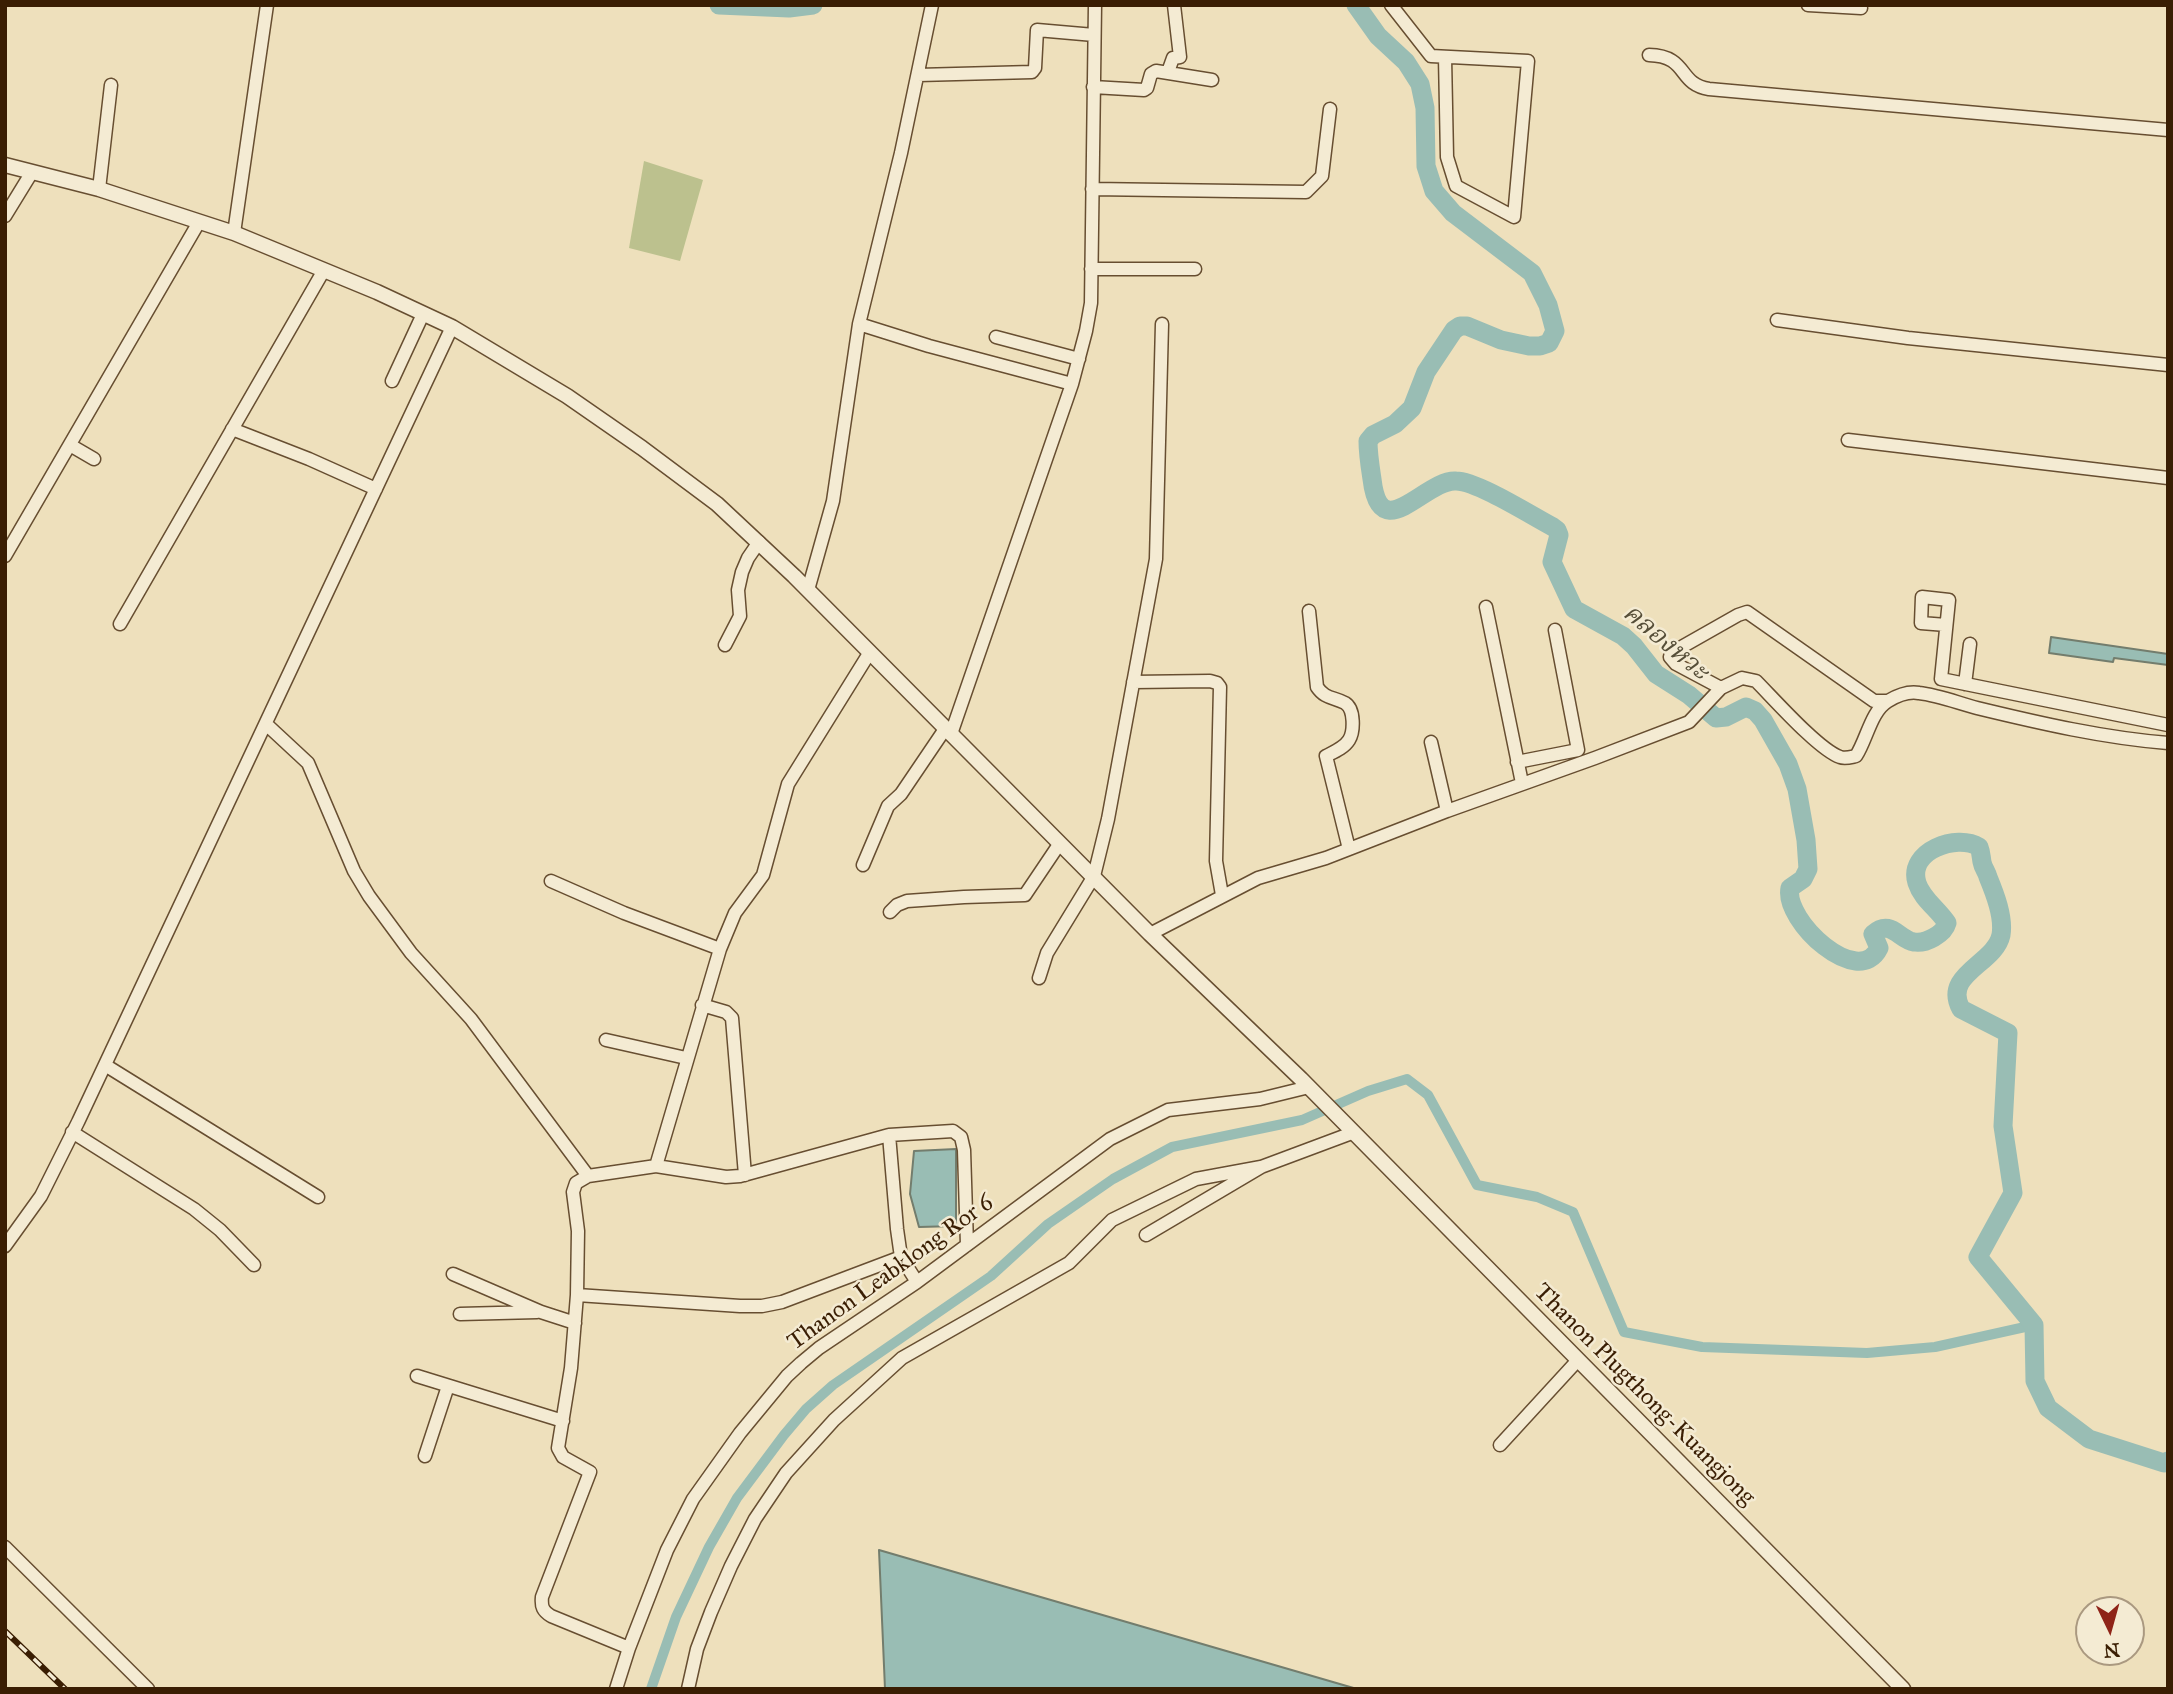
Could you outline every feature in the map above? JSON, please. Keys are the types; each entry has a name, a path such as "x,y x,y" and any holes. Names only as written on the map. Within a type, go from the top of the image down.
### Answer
{"street":[{"path":"234,233 267,5"},
{"path":"808,590 833,501 859,324 901,153 932,5"},
{"path":"863,865 888,806 901,794 948,732 1079,359 1090,310 1095,5"},
{"path":"1168,72 1173,58 1180,57 1174,5"},
{"path":"1391,5 1432,56 1528,61 1514,217 1456,186 1447,157 1445,57"},
{"path":"1808,5 1861,8"},
{"path":"918,75 1030,72 1035,68 1037,30 1094,35"},
{"path":"1650,55 1668,57 1677,63 1689,80 1702,88 2168,130"},
{"path":"1093,87 1144,90 1152,73 1168,72 1212,80"},
{"path":"99,189 111,85"},
{"path":"1092,189 1306,192 1322,176 1330,109"},
{"name":"Thanon Plugthong-Kuangjong","path":"5,166 99,189 234,233 452,327 567,396 717,504 808,590 1150,934 1309,1087 1903,1689"},
{"path":"5,216 32,172"},
{"path":"5,556 199,222"},
{"path":"1091,269 1195,269"},
{"path":"120,624 324,270"},
{"path":"392,382 423,314"},
{"path":"1777,320 1908,338 2168,365"},
{"path":"859,324 1072,384"},
{"path":"1038,978 1047,953 1094,876 1108,819 1156,559 1163,324"},
{"path":"5,1246 41,1196 105,1065 452,327"},
{"path":"999,364 1000,338 1079,359"},
{"path":"232,429 376,489"},
{"path":"1847,440 2168,478"},
{"path":"70,445 94,459"},
{"path":"725,645 740,616 738,590 742,572 759,542"},
{"path":"1486,607 1522,783"},
{"path":"1308,611 1317,687 1325,696 1346,704 1351,712 1352,732 1349,740 1337,751 1326,756 1349,849"},
{"path":"1719,689 1675,664 1670,657 1671,653 1747,612 1874,701 1888,701 1909,693 1919,693 2060,726 2168,743"},
{"path":"1946,625 1941,679 2168,725"},
{"path":"1517,762 1578,750 1555,630"},
{"path":"1965,684 1970,644"},
{"path":"656,1166 720,949 735,913 763,876 788,784 870,652"},
{"path":"1150,934 1258,878 1349,849 1689,722 1719,689 1742,678 1756,681 1822,746 1839,757 1856,756 1877,712 1888,701"},
{"path":"1133,682 1210,681 1220,687 1216,861 1222,895"},
{"path":"265,724 308,763 354,871 369,896 411,953 471,1019 589,1176"},
{"path":"1431,742 1447,811"},
{"path":"890,912 907,901 1025,895 1060,843"},
{"path":"551,881 624,913 720,949"},
{"path":"702,1005 726,1012 732,1018 746,1175"},
{"path":"606,1040 686,1058"},
{"path":"105,1065 318,1198"},
{"name":"Thanon Leabklong Ror 6","path":"616,1689 629,1648 679,1525 710,1474 740,1433 801,1363 917,1282 1110,1139 1168,1110 1260,1099 1309,1087"},
{"path":"629,1648 551,1616 541,1604 590,1472 560,1455 558,1445 571,1368 577,1295 578,1231 573,1192 576,1183 589,1176 656,1166 731,1177 746,1175 888,1135 954,1131 961,1137 964,1150 967,1245"},
{"path":"72,1132 194,1209 220,1230 254,1265"},
{"path":"688,1689 697,1649 711,1612 755,1519 786,1474 834,1420 902,1359 1069,1263 1112,1220 1196,1179 1261,1167 1352,1133"},
{"path":"888,1135 901,1257 917,1282"},
{"path":"1146,1235 1261,1167"},
{"path":"577,1295 702,1305 762,1306 901,1257"},
{"path":"453,1274 541,1312 575,1323"},
{"path":"460,1314 541,1312"},
{"path":"1500,1445 1578,1360"},
{"path":"417,1376 563,1422"},
{"path":"425,1456 448,1386"},
{"path":"5,1548 148,1689"}],"green space":[{"path":"644,161 703,180 680,261 629,248"}],"water":[{"path":"2051,637 2168,654 2168,665 2114,658 2113,662 2049,653"},
{"path":"956,1149 956,1226 919,1227 910,1194 914,1151"},
{"path":"879,1550 1357,1689 885,1689"}],"waterway":[{"name":"คลองหวะ","path":"719,5 789,8 813,5"},
{"name":"คลองหวะ","path":"1356,5 1378,36 1406,62 1420,84 1425,108 1426,166 1434,191 1453,213 1532,273 1548,305 1555,331 1549,343 1529,346 1501,340 1467,326 1454,330 1426,372 1412,408 1395,424 1373,435 1368,441 1377,499 1384,509 1394,510 1444,483 1456,481 1490,493 1553,527 1559,535 1552,562 1574,609 1623,636 1656,674 1689,695 1716,718 1726,717 1746,707 1755,711 1788,764 1797,789 1808,869 1803,879 1790,888 1791,902 1810,933 1840,956 1856,961 1869,959 1879,948 1873,934 1885,928 1914,942 1929,940 1938,934 1947,923 1919,889 1916,872 1919,862 1926,854 1947,844 1970,843 1979,847 1998,906 2001,935 1990,954 1964,978 1958,987 1957,997 1961,1009 2008,1033 2003,1126 2013,1193 1978,1257 2034,1325 2035,1381 2048,1408 2089,1439 2164,1463 2168,1461"},
{"path":"651,1689 676,1617 709,1547 737,1498 806,1409 833,1385 991,1276 1048,1224 1113,1179 1172,1147 1302,1120 1368,1091 1407,1079 1428,1095 1477,1185 1537,1197 1573,1212 1624,1332 1702,1347 1867,1353 1935,1347 2034,1325"}],"railway":[{"path":"5,1631 65,1689"}]}
